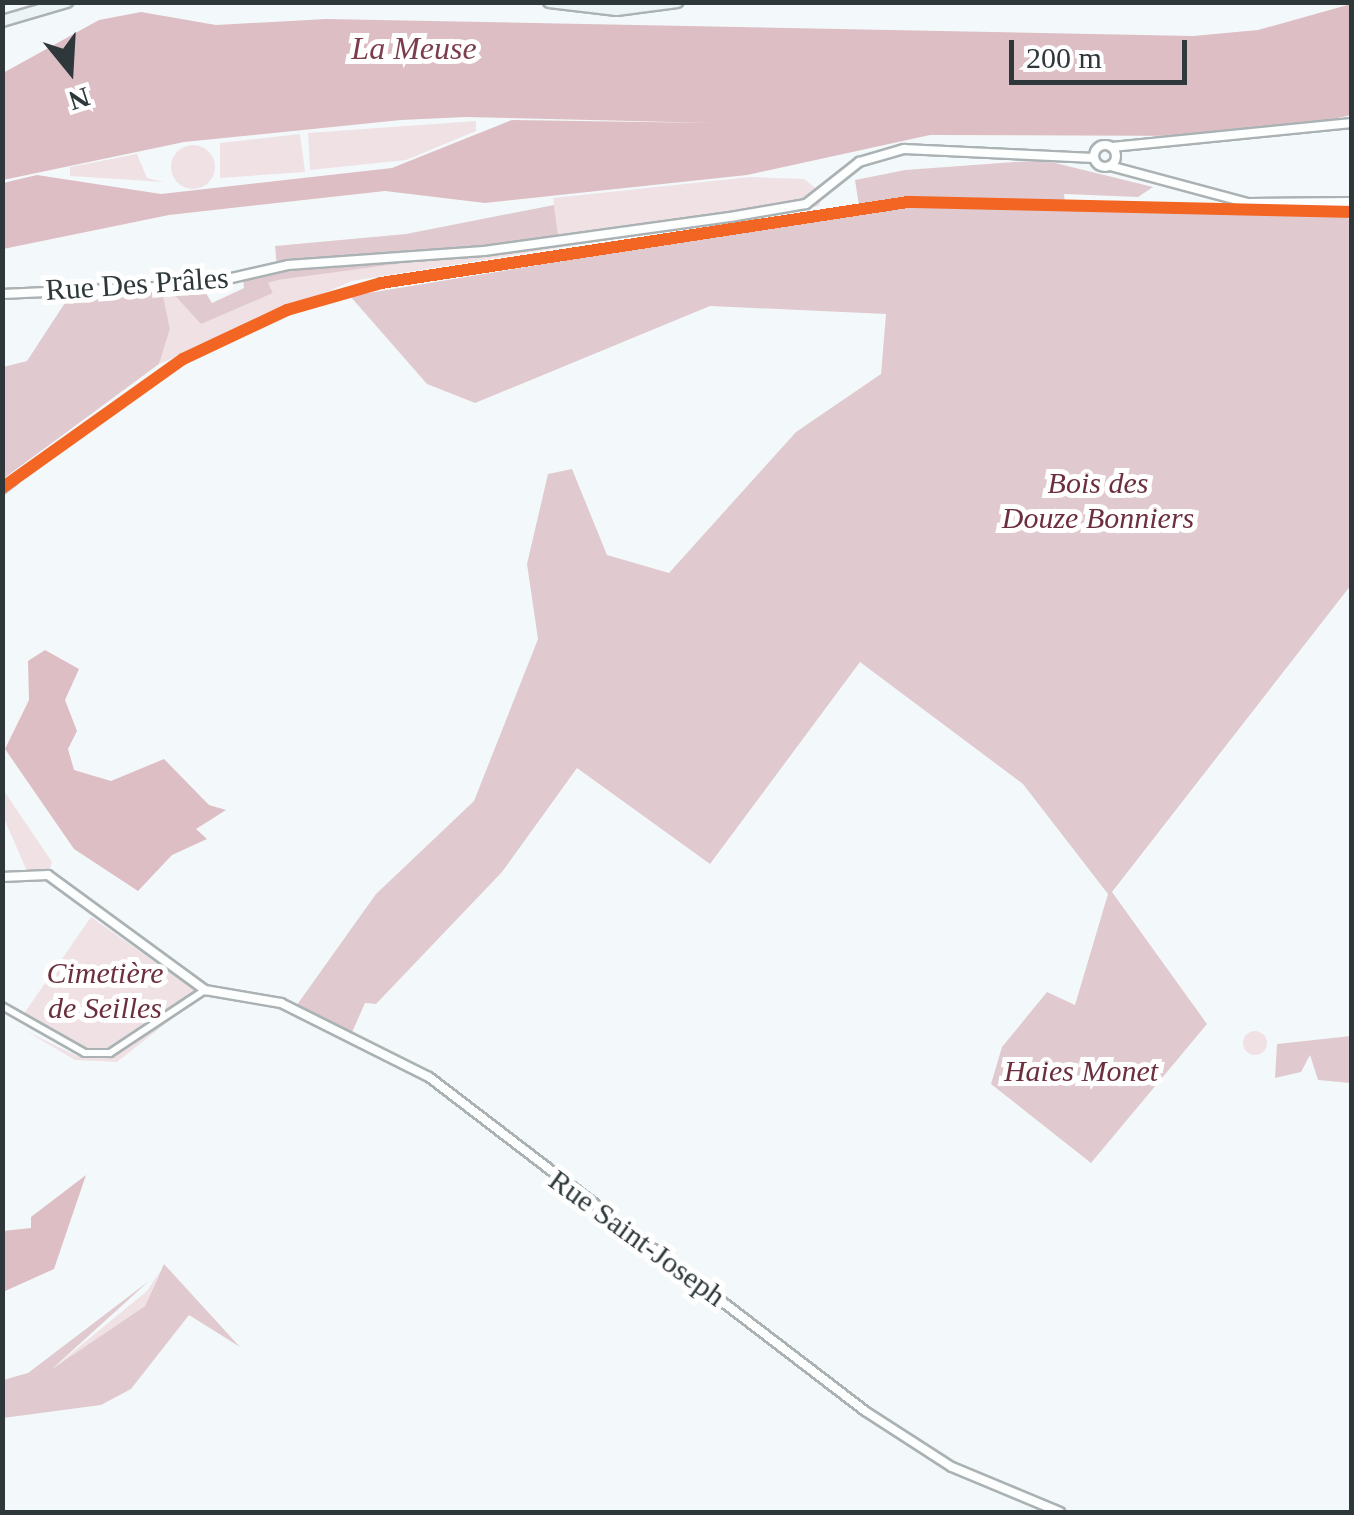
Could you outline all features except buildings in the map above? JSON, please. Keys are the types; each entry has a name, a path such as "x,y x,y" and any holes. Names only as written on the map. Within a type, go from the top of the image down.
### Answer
{"main road":[{"path":"549,2 617,10 677,2"},
{"path":"2,21 66,3"}],"street":[{"path":"66,3 70,16"},
{"path":"1094,158 1112,147 1352,122"},
{"path":"1110,166 1112,147"},
{"name":"Rue Des Prâles","path":"2,294 228,282 288,265 531,246 806,204 882,152 1013,148 1094,158"},
{"path":"1094,158 1110,166 1248,203 1352,202"},
{"path":"2,878 48,875 205,990 110,1053 85,1053 2,1006"},
{"name":"Rue Saint-Joseph","path":"205,990 281,1003 429,1078 866,1411 952,1467 1060,1512"}],"green space":[{"path":"476,121 476,131 406,160 310,170 308,133"},
{"path":"300,134 305,172 220,178 220,143"},
{"path":"193,145 209,151 215,167 209,183 193,189 177,183 171,167 177,151"},
{"path":"137,154 147,178 164,182 70,176 70,167"},
{"name":"Bois des Douze Bonniers","path":"1043,160 1153,187 1138,197 1064,194 1065,203 1347,216 1352,225 1351,585 1112,892 1207,1024 1091,1163 991,1084 1002,1047 1047,992 1075,1005 1108,894 1023,784 860,662 710,864 577,768 502,872 376,1004 365,1003 350,1037 294,1009 376,894 474,801 538,639 527,564 548,474 572,469 607,555 669,573 796,432 881,374 886,314 710,306 475,403 427,384 350,296 860,212 855,180 905,170"},
{"path":"750,177 804,179 823,194 819,206 352,281 159,364 170,329 163,297 140,296 142,285 166,286 201,323 273,293 267,283 278,280 559,241 553,198"},
{"path":"554,205 559,242 278,280 268,283 273,293 201,324 166,286 202,287 212,303 244,288 243,278 277,268 275,246 406,234"},
{"path":"141,290 163,296 170,329 159,364 3,479 3,367 27,361 72,292"},
{"path":"2,788 52,862 48,875 29,876 3,816"},
{"name":"Cimetière de Seilles","path":"91,917 198,992 111,1051 89,1052 23,1015"},
{"path":"204,993 117,1062 75,1060 26,1031 77,1056 107,1058"},
{"path":"1255,1031 1267,1043 1255,1055 1243,1043"},
{"path":"1351,1036 1351,1083 1318,1080 1310,1055 1301,1072 1275,1078 1277,1044"},
{"path":"164,1264 240,1347 189,1315 131,1389 101,1405 3,1418 3,1380 28,1373 149,1281 52,1369 145,1306"},
{"path":"160,1271 145,1306 51,1370 147,1291"}],"water":[{"name":"La Meuse","path":"1351,4 1351,115 1307,125 1207,136 930,135 747,175 485,203 385,191 169,215 3,249 3,183 37,175 161,194 392,168 512,120 714,123 466,117 401,120 184,142 3,180 3,73 99,20 141,12 216,25 326,19 1193,36 1258,30"},
{"path":"45,650 79,669 65,700 77,731 68,749 74,770 111,781 164,759 209,805 226,810 196,829 207,839 172,855 138,891 74,849 5,749 29,700 28,661"},
{"path":"86,1175 54,1269 3,1292 3,1231 31,1228 31,1217"}],"railway":[{"path":"2,495 125,398"}],"transit line":[{"path":"2,488 183,359 287,310 381,283 908,202 1352,212"}],"park label":[{"name":"Haies Monet","path":"1081,1071"}]}
